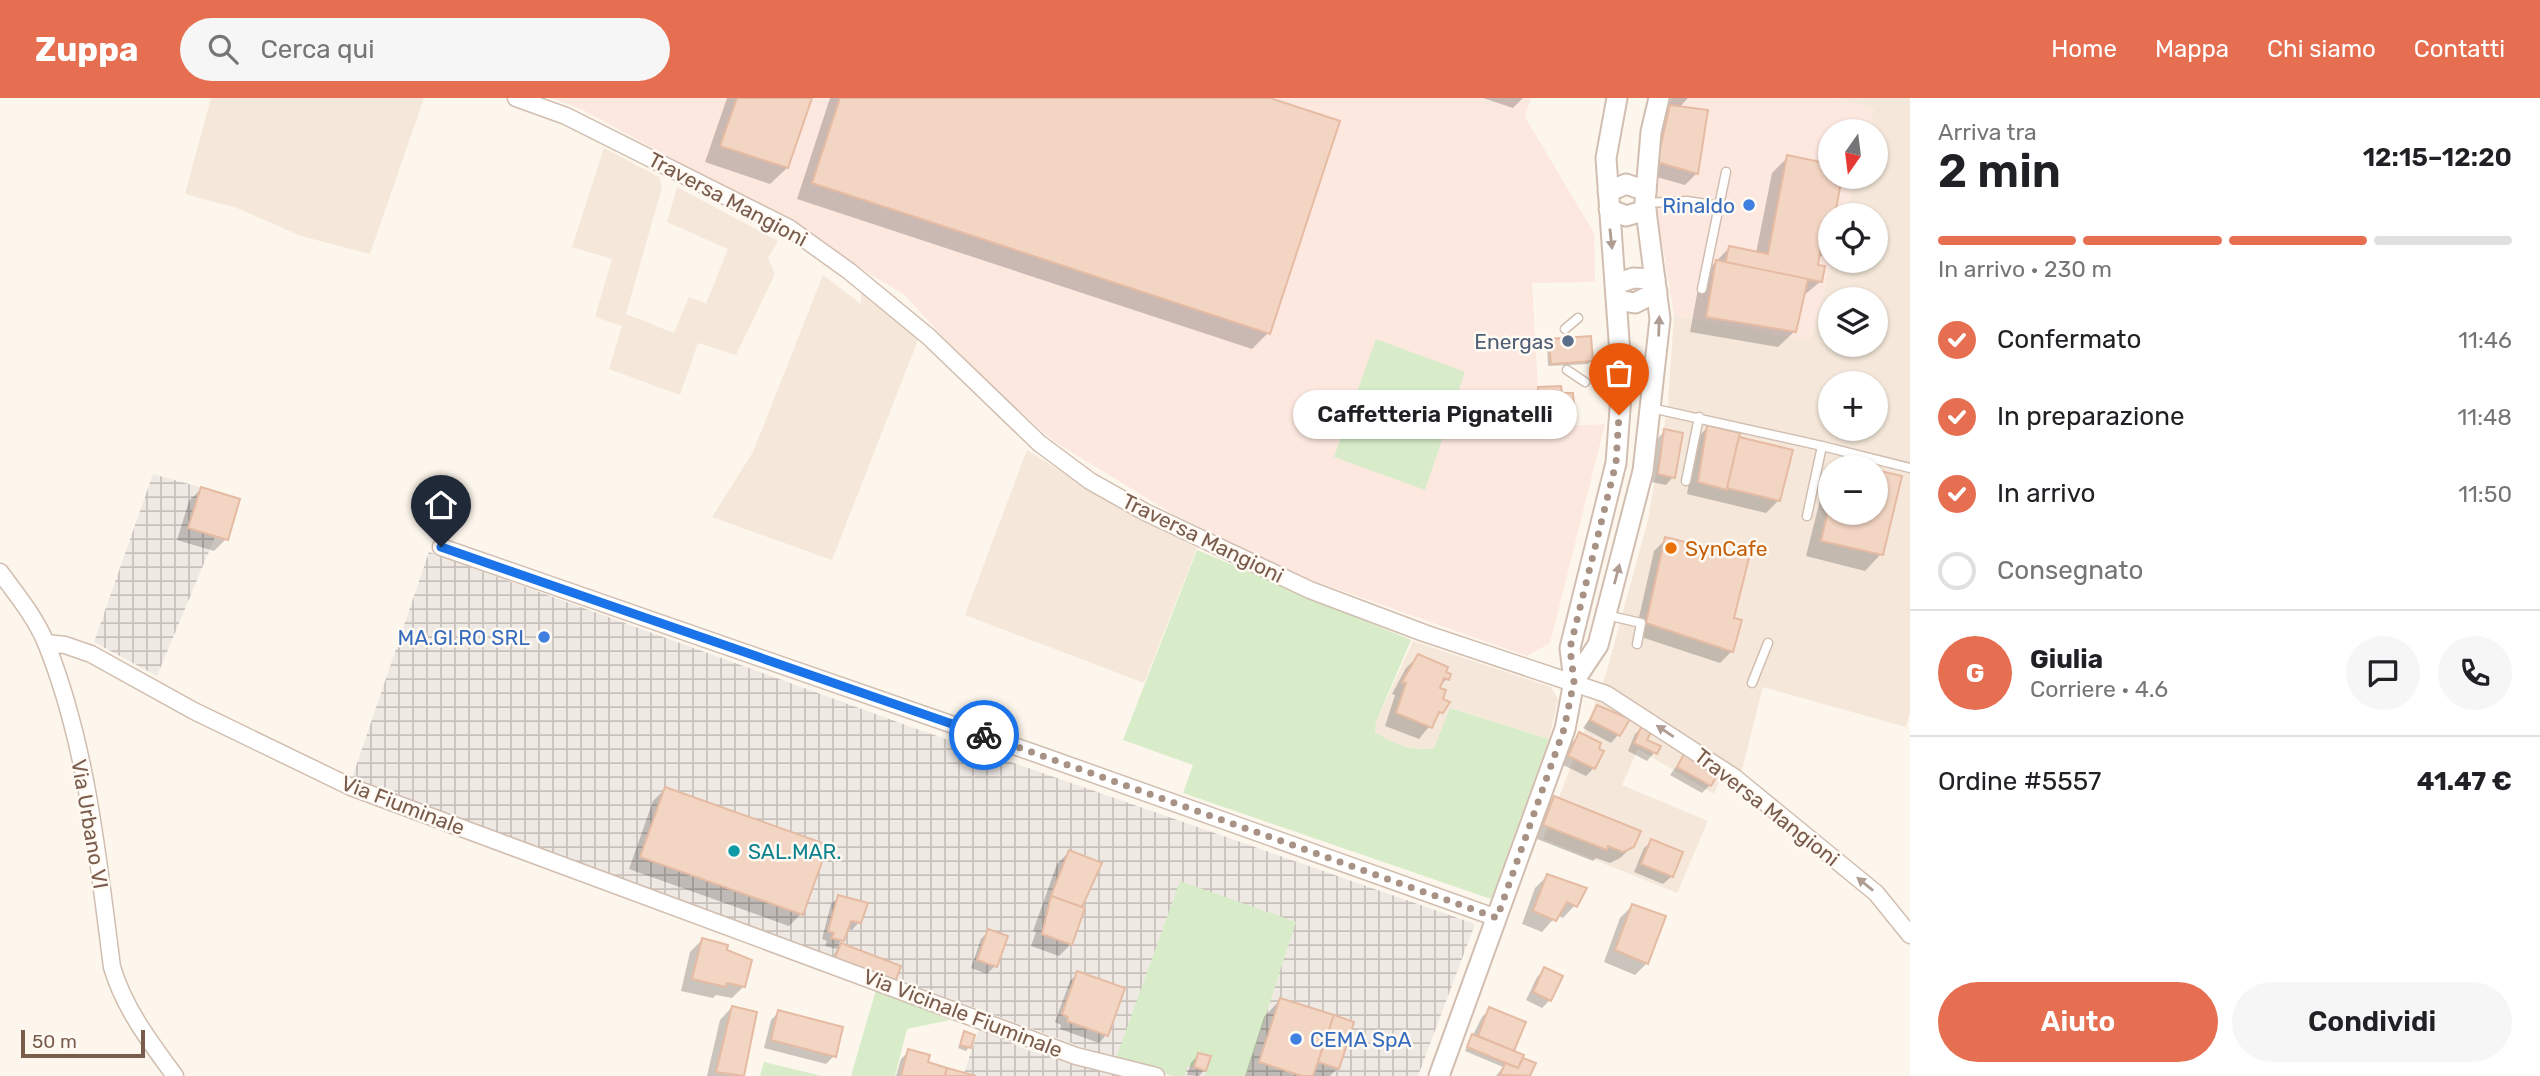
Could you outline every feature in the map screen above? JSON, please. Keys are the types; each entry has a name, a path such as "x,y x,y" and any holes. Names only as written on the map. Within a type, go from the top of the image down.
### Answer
{"street":[{"name":"Traversa Mangioni","path":"516,98 566,116 789,228 849,271 929,337 1039,443 1090,481 1145,512 1310,590 1424,633 1574,681 1606,694 1734,777 1876,894 1910,935"},
{"path":"1439,1076 1564,729 1574,681 1570,648 1579,602 1616,463 1621,369 1606,158 1617,98"},
{"path":"1574,681 1598,645 1643,471 1660,319 1645,202 1651,132 1659,98"},
{"path":"1608,201 1626,184 1645,202"},
{"path":"1608,201 1626,216 1645,202"},
{"path":"1617,292 1633,278 1656,286"},
{"path":"1621,369 1638,365 1653,392"},
{"path":"1621,391 1637,397 1653,392"},
{"path":"1603,509 1620,502 1632,516"},
{"path":"441,547 1011,744 1497,918"},
{"name":"Via Urbano VI","path":"0,572 32,615 46,643 73,730 94,831 112,967 134,1016 175,1076"},
{"path":"1579,602 1595,599 1607,610"},
{"name":"Via Fiuminale","path":"46,643 65,645 90,654 194,711 351,787 773,941"},
{"name":"Via Vicinale Fiuminale","path":"773,941 1076,1056 1156,1076"}],"lane":[{"path":"1702,289 1726,172"},
{"path":"1645,202 1687,201 1719,205"},
{"path":"1565,329 1578,318"},
{"path":"1567,370 1585,383"},
{"path":"1653,392 1699,417 1910,468"},
{"path":"1686,481 1699,417"},
{"path":"1807,516 1822,446"},
{"path":"1607,610 1640,623 1637,644"},
{"path":"1752,682 1768,643"}],"shaded area":[{"path":"211,98 424,98 370,254 301,236 237,208 185,194"},
{"path":"550,98 1531,98 1525,117 1594,233 1595,282 1532,283 1540,427 1605,424 1550,643 1527,656 1306,578 1175,515 1055,442 977,375 905,295 708,178 581,109"},
{"path":"1672,98 1836,98 1874,109 1871,119 1818,119 1818,189 1853,189 1848,203 1818,203 1818,273 1829,273 1825,287 1818,287 1818,312 1810,341 1674,315 1657,212 1657,162"},
{"path":"1836,98 1910,98 1910,712 1906,727 1763,687 1737,789 1721,778 1714,794 1638,749 1622,785 1708,821 1677,893 1543,839 1606,674 1648,520 1668,404 1674,315 1810,340 1818,311 1818,357 1888,357 1888,287 1825,287 1829,273 1888,273 1888,203 1848,203 1853,189 1888,189 1888,119 1871,119 1874,109"},
{"path":"604,148 659,177 662,187 626,314 674,333 689,297 706,303 714,284 728,249 667,222 677,187 778,241 768,258 775,274 736,355 698,343 680,395 609,369 622,326 595,317 612,259 572,247"},
{"path":"823,275 861,304 861,290 918,340 832,560 712,517 753,452"},
{"path":"1027,450 1121,509 1197,548 1144,683 965,615"},
{"path":"153,474 232,496 157,676 94,642"},
{"path":"429,552 914,728 1475,924 1418,1076 1186,1076 1115,1059 351,781"},
{"path":"1413,641 1551,687 1558,699 1549,739 1451,708 1434,748 1422,750 1393,744 1375,732 1376,722"},
{"path":"979,1028 1027,1050 1123,1076 963,1076"}],"green space":[{"path":"1376,339 1465,372 1425,490 1334,457"},
{"path":"1197,550 1411,640 1376,722 1375,732 1389,740 1410,748 1434,748 1450,708 1549,739 1491,899 1183,793 1193,765 1123,740"},
{"path":"1180,881 1296,922 1246,1076 1205,1076 1211,1056 1198,1053 1194,1067 1187,1066 1185,1076 1173,1076 1115,1061"},
{"path":"876,990 950,1020 907,1029 895,1076 851,1076"},
{"path":"764,1062 822,1076 760,1076"}],"building":[{"path":"737,98 812,98 788,168 720,146"},
{"path":"840,98 1270,98 1340,121 1270,334 812,183"},
{"path":"1670,105 1708,110 1698,174 1657,162"},
{"path":"1787,155 1818,161 1818,189 1840,189 1837,203 1818,203 1818,273 1824,273 1822,282 1725,264 1729,246 1768,254"},
{"path":"1716,260 1808,279 1796,332 1706,317"},
{"path":"1591,336 1593,361 1551,364 1549,339"},
{"path":"1561,386 1562,393 1573,393 1575,418 1564,420 1564,426 1540,427 1538,387"},
{"path":"1707,425 1740,433 1727,490 1698,482"},
{"path":"1664,429 1683,433 1675,478 1658,474"},
{"path":"1739,437 1793,450 1780,501 1727,488"},
{"path":"1888,473 1902,476 1883,555 1821,541 1825,525 1888,525"},
{"path":"201,487 240,499 228,540 188,528"},
{"path":"1665,537 1749,558 1734,618 1742,620 1733,652 1646,623"},
{"path":"1418,654 1448,667 1446,672 1451,674 1449,680 1444,678 1440,688 1446,690 1443,699 1450,702 1443,713 1439,712 1432,728 1396,713 1406,683 1402,682"},
{"path":"1597,705 1630,719 1620,736 1590,720"},
{"path":"1642,725 1652,730 1647,740 1661,746 1657,754 1634,743"},
{"path":"1579,732 1601,743 1599,749 1604,751 1595,769 1568,756"},
{"path":"1686,750 1719,772 1711,786 1677,767"},
{"name":"SAL.MAR.","path":"665,787 828,845 803,915 640,857"},
{"path":"1554,796 1641,831 1634,847 1623,852 1608,846 1607,850 1543,825"},
{"path":"1651,839 1683,852 1673,877 1641,864"},
{"path":"1069,850 1102,863 1082,907 1051,896"},
{"path":"1547,874 1587,888 1577,907 1567,902 1556,921 1533,911"},
{"path":"838,895 868,903 861,923 851,921 844,941 831,938 834,933 828,931"},
{"path":"1051,896 1085,908 1072,945 1042,934"},
{"path":"1632,904 1666,916 1648,964 1615,950"},
{"path":"988,929 1008,936 997,967 977,960"},
{"path":"702,938 728,945 727,950 752,960 745,987 727,983 726,987 692,979"},
{"path":"841,943 901,966 895,982 834,960"},
{"path":"1544,967 1563,976 1551,1001 1533,992"},
{"path":"1077,971 1125,988 1108,1036 1067,1021 1068,1017 1062,1014"},
{"name":"CEMA SpA","path":"1280,998 1334,1015 1313,1076 1302,1076 1259,1062"},
{"path":"732,1006 757,1012 744,1076 716,1072"},
{"path":"1489,1007 1526,1022 1514,1051 1478,1036"},
{"path":"778,1010 843,1027 836,1057 771,1040"},
{"path":"1334,1015 1354,1022 1339,1069 1318,1062"},
{"path":"964,1031 975,1035 971,1048 960,1045"},
{"path":"1472,1034 1524,1055 1518,1068 1467,1047"},
{"path":"908,1049 930,1055 928,1062 947,1068 945,1076 901,1076"},
{"path":"1198,1053 1211,1056 1206,1071 1194,1067"},
{"path":"1523,1058 1536,1063 1530,1076 1500,1075 1505,1063 1518,1068"},
{"path":"947,1068 976,1076 945,1076"}],"way so far":[{"path":"984,735 1497,918 1564,729 1574,681 1570,648 1580,598 1616,463 1619,415"}],"place":[{"name":"Rinaldo","path":"1749,205"},
{"name":"Energas","path":"1568,341"},
{"name":"Caffetteria Pignatelli","path":"1619,415"},
{"name":"SynCafe","path":"1671,548"},
{"name":"MA.GI.RO SRL","path":"544,637"},
{"name":"SAL.MAR.","path":"734,851"},
{"name":"CEMA SpA","path":"1296,1039"}],"route":[{"path":"441,547 984,735"}]}
